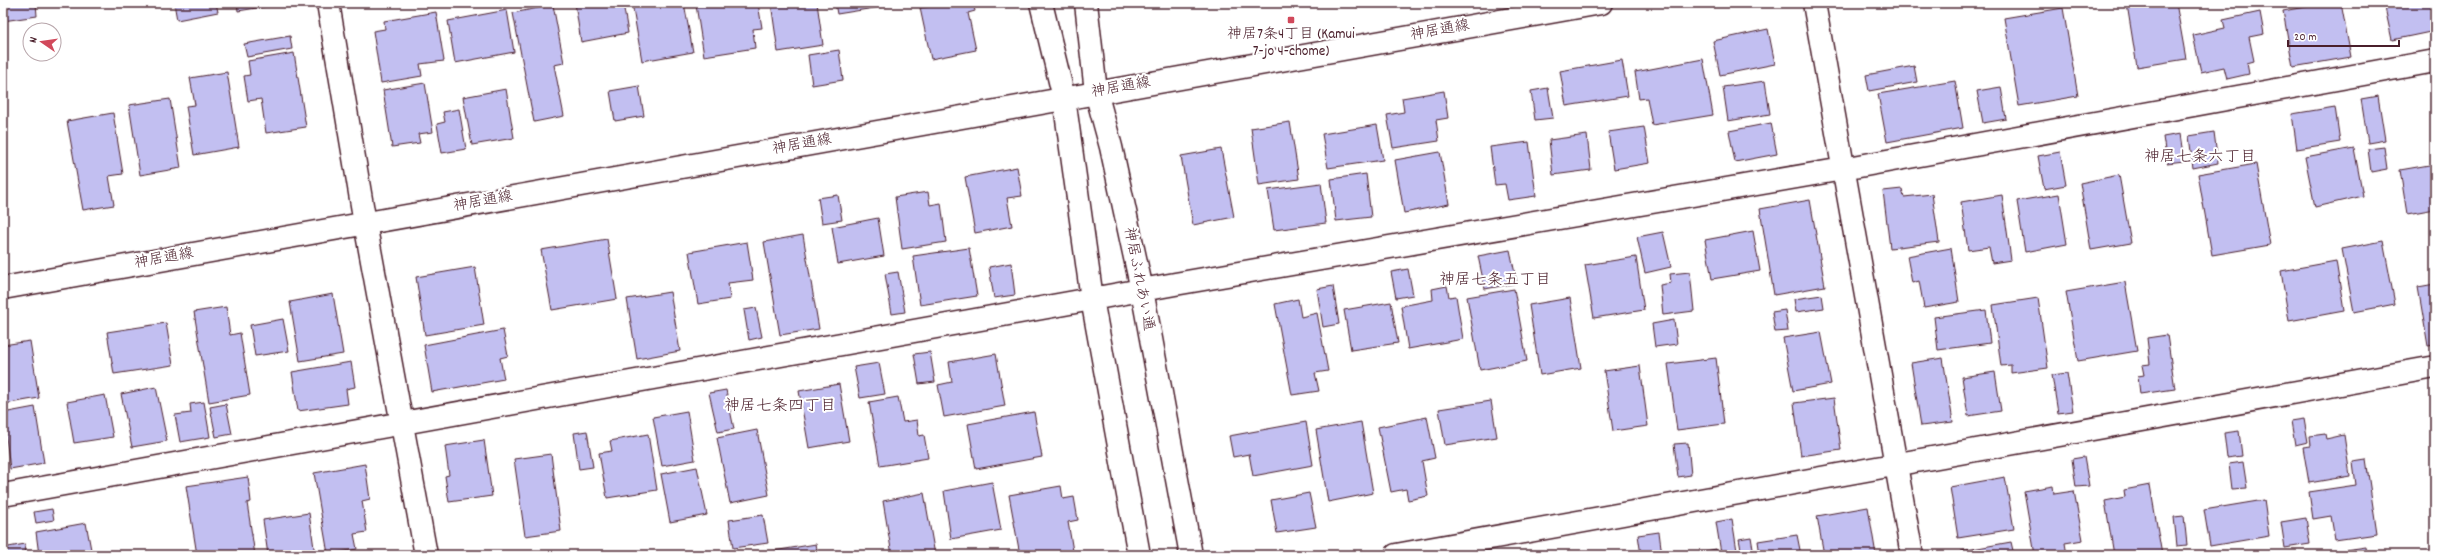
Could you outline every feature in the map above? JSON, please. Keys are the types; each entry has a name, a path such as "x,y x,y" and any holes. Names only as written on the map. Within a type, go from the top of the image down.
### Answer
{"street":[{"path":"328,3 365,222 426,555"},
{"path":"1041,3 1064,98 1092,299 1139,555"},
{"name":"神居ふれあい通","path":"1086,3 1096,92 1142,290 1191,555"},
{"name":"神居通線","path":"3,288 365,222 1601,3"},
{"path":"1814,3 1894,463 1912,555"},
{"path":"3,495 1142,290 1843,170 2435,61"},
{"path":"1396,555 1894,463 2435,367"}],"building":[{"path":"3,3 36,3 37,16 3,21"},
{"path":"174,3 216,3 218,12 177,20"},
{"path":"237,3 275,3 275,5 238,11"},
{"path":"575,3 623,3 628,33 581,42"},
{"path":"632,3 684,3 693,52 642,61"},
{"path":"702,3 758,3 762,28 753,29 755,48 704,56 696,5"},
{"path":"771,3 817,3 823,45 778,52"},
{"path":"835,3 892,3 893,5 837,14"},
{"path":"936,3 973,3 975,11 968,13 976,50 931,59 920,8 937,5"},
{"path":"2176,3 2186,59 2137,67 2127,4"},
{"path":"2327,3 2341,3 2351,57 2293,67 2283,11"},
{"path":"2384,3 2435,3 2435,31 2392,40"},
{"path":"553,5 564,63 554,65 564,116 534,122 513,13"},
{"path":"2063,8 2078,96 2019,106 2004,18"},
{"path":"507,10 514,52 455,63 448,21"},
{"path":"436,12 444,61 420,64 422,76 381,83 373,31 385,29 384,21"},
{"path":"2260,12 2264,34 2249,37 2254,61 2247,63 2249,74 2227,79 2224,67 2201,72 2193,35 2225,28 2223,20"},
{"path":"1768,29 1775,64 1720,75 1713,41"},
{"path":"290,36 292,49 247,57 244,44"},
{"path":"839,50 843,80 812,85 808,55"},
{"path":"294,53 306,127 266,133 261,99 248,101 244,76 250,75 248,61"},
{"path":"1703,59 1713,115 1652,125 1647,98 1639,99 1635,72"},
{"path":"1622,60 1628,96 1566,106 1560,71"},
{"path":"1914,66 1917,82 1869,91 1866,75"},
{"path":"227,72 239,147 194,155 186,106 195,105 190,78"},
{"path":"1765,81 1770,114 1728,121 1723,87"},
{"path":"1955,81 1963,128 1887,142 1878,94"},
{"path":"425,83 433,132 418,134 420,143 392,147 383,90"},
{"path":"639,86 644,116 615,121 610,91"},
{"path":"2001,87 2006,119 1983,123 1977,91"},
{"path":"1548,88 1553,118 1535,120 1531,91"},
{"path":"506,89 514,138 472,145 463,97"},
{"path":"1444,91 1448,118 1436,120 1439,141 1393,148 1387,115 1404,112 1402,98"},
{"path":"2378,96 2385,140 2368,143 2361,99"},
{"path":"170,99 181,168 140,175 129,105"},
{"path":"2335,107 2340,142 2297,149 2292,114"},
{"path":"459,109 466,149 442,153 437,124 445,122 443,112"},
{"path":"113,113 123,174 109,176 114,205 83,210 67,121"},
{"path":"1290,122 1299,179 1259,185 1251,128"},
{"path":"1771,123 1777,154 1735,162 1729,131"},
{"path":"1377,125 1383,160 1328,168 1322,134"},
{"path":"1644,127 1650,163 1614,169 1608,132"},
{"path":"2214,132 2218,163 2193,168 2189,136"},
{"path":"2180,134 2184,161 2167,163 2163,137"},
{"path":"1587,135 1591,170 1553,175 1549,140"},
{"path":"1529,142 1536,196 1508,200 1505,184 1495,185 1490,147"},
{"path":"2384,147 2387,169 2371,172 2368,149"},
{"path":"2354,148 2363,196 2315,207 2305,157"},
{"path":"1221,149 1234,217 1193,225 1181,156"},
{"path":"1440,152 1449,204 1404,213 1395,160"},
{"path":"2060,152 2066,185 2044,189 2038,156"},
{"path":"2256,164 2270,245 2212,255 2198,174"},
{"path":"2435,164 2435,209 2407,214 2400,170"},
{"path":"1017,167 1022,196 1007,198 1012,226 975,233 965,177"},
{"path":"1366,174 1371,217 1336,221 1331,179"},
{"path":"2119,175 2131,243 2091,250 2080,183"},
{"path":"1321,183 1326,223 1274,230 1268,190"},
{"path":"1902,189 1904,197 1932,194 1939,242 1890,248 1883,191"},
{"path":"928,192 930,205 941,203 946,242 902,249 895,197"},
{"path":"2059,194 2067,244 2025,252 2017,201"},
{"path":"838,195 842,220 822,223 818,198"},
{"path":"2002,195 2011,260 1992,263 1989,247 1968,250 1961,202"},
{"path":"1810,200 1825,286 1774,295 1760,209"},
{"path":"878,218 884,256 838,264 832,227"},
{"path":"1753,231 1760,271 1712,279 1705,240"},
{"path":"1663,232 1671,267 1645,273 1637,237"},
{"path":"803,235 819,329 780,335 764,242"},
{"path":"607,239 617,299 552,310 541,250"},
{"path":"2383,241 2395,304 2354,312 2342,249"},
{"path":"747,242 753,280 728,283 730,299 698,304 689,252"},
{"path":"969,248 977,296 920,305 913,256"},
{"path":"1951,248 1959,302 1924,308 1919,281 1912,283 1907,256"},
{"path":"1510,250 1517,283 1485,289 1478,256"},
{"path":"1636,257 1644,310 1594,318 1585,265"},
{"path":"2336,261 2344,311 2289,321 2281,271"},
{"path":"1011,263 1015,295 994,298 989,267"},
{"path":"475,267 484,325 425,335 416,277"},
{"path":"1408,269 1413,295 1396,298 1391,272"},
{"path":"898,272 905,312 892,314 885,274"},
{"path":"1690,272 1694,311 1663,315 1660,285 1671,283 1670,274"},
{"path":"2125,282 2137,351 2078,361 2066,292"},
{"path":"2435,284 2435,345 2428,346 2418,287"},
{"path":"1333,286 1339,324 1323,327 1317,289"},
{"path":"1447,286 1449,297 1456,296 1463,339 1408,349 1401,306 1433,300 1432,289"},
{"path":"1514,289 1527,361 1480,370 1467,297"},
{"path":"670,292 680,351 637,359 627,299"},
{"path":"333,294 343,354 300,361 290,302"},
{"path":"1822,295 1824,308 1796,312 1794,299"},
{"path":"1570,298 1581,368 1540,375 1529,305"},
{"path":"2038,298 2048,368 2011,373 2011,365 2001,366 1993,305"},
{"path":"1298,299 1301,317 1317,313 1328,371 1315,373 1319,391 1292,395 1275,304"},
{"path":"1391,302 1398,343 1351,350 1344,310"},
{"path":"226,307 230,335 240,333 250,395 209,402 194,312"},
{"path":"756,308 762,337 749,340 744,310"},
{"path":"1785,310 1788,331 1775,332 1772,312"},
{"path":"1986,310 1990,343 1938,350 1934,317"},
{"path":"283,319 289,351 255,356 250,325"},
{"path":"1674,320 1677,344 1655,347 1652,324"},
{"path":"166,323 173,365 114,374 107,332"},
{"path":"503,330 508,356 500,358 504,379 432,392 424,345"},
{"path":"1821,332 1831,384 1793,391 1783,338"},
{"path":"2167,335 2175,389 2140,394 2138,376 2144,375 2142,365 2150,364 2147,338"},
{"path":"30,341 39,398 4,404 3,345"},
{"path":"930,352 935,382 919,384 914,354"},
{"path":"996,354 1005,406 944,417 938,385 952,382 949,362"},
{"path":"1716,358 1724,424 1677,430 1668,364"},
{"path":"1943,358 1953,422 1921,426 1911,363"},
{"path":"351,362 355,387 346,389 348,404 298,411 292,372"},
{"path":"879,363 885,394 860,398 854,367"},
{"path":"1640,366 1648,426 1613,431 1604,371"},
{"path":"1995,372 2001,411 1968,416 1962,377"},
{"path":"2067,373 2073,411 2058,413 2052,375"},
{"path":"839,384 849,441 809,448 799,391"},
{"path":"156,387 167,441 132,447 121,394"},
{"path":"726,390 734,429 718,432 709,393"},
{"path":"105,395 113,437 74,443 67,402"},
{"path":"898,397 903,422 917,420 919,436 924,435 928,458 880,466 869,402"},
{"path":"1834,398 1841,450 1801,456 1794,403"},
{"path":"1491,401 1497,437 1445,445 1439,409"},
{"path":"204,402 210,437 180,442 175,415 191,413 190,404"},
{"path":"226,404 232,434 216,437 210,407"},
{"path":"35,407 44,463 10,469 3,413"},
{"path":"687,411 695,460 662,466 653,417"},
{"path":"1034,412 1042,457 976,469 968,424"},
{"path":"1427,417 1435,458 1422,461 1428,496 1408,500 1406,489 1391,492 1378,427"},
{"path":"2304,419 2308,442 2295,445 2291,421"},
{"path":"1306,422 1313,465 1253,476 1249,454 1233,457 1229,436"},
{"path":"1361,422 1373,493 1328,502 1316,430"},
{"path":"757,430 769,495 730,503 717,438"},
{"path":"587,431 593,467 579,469 574,433"},
{"path":"2239,431 2242,456 2227,458 2224,433"},
{"path":"648,434 657,490 607,498 599,453 612,451 610,441"},
{"path":"2325,434 2326,439 2344,435 2350,476 2309,483 2303,447 2311,446 2310,436"},
{"path":"484,440 492,496 449,502 445,476 449,475 445,446"},
{"path":"1688,443 1691,475 1678,477 1674,444"},
{"path":"551,454 561,531 525,536 514,459"},
{"path":"2084,457 2089,486 2076,487 2072,459"},
{"path":"2366,460 2377,534 2335,540 2331,516 2313,519 2309,492 2356,485 2353,462"},
{"path":"2243,462 2247,488 2232,489 2229,464"},
{"path":"365,464 370,499 362,501 367,532 354,534 357,549 328,554 314,473"},
{"path":"697,467 707,515 670,522 661,474"},
{"path":"248,477 251,502 247,503 255,555 197,555 186,486"},
{"path":"2005,477 2014,529 1958,538 1950,487"},
{"path":"992,482 1001,530 951,539 944,491"},
{"path":"2150,485 2162,555 2114,555 2105,501 2125,497 2124,490"},
{"path":"1061,486 1063,499 1074,497 1078,520 1068,522 1073,551 1053,555 1020,555 1009,495"},
{"path":"2053,486 2054,494 2074,491 2083,540 2065,543 2067,555 2035,555 2024,491"},
{"path":"924,493 935,555 892,555 883,501"},
{"path":"1309,493 1316,527 1277,533 1271,500"},
{"path":"2264,500 2269,536 2210,546 2204,510"},
{"path":"1868,507 1876,555 1824,555 1817,516"},
{"path":"52,509 54,520 36,523 34,512"},
{"path":"309,513 315,555 268,555 263,520"},
{"path":"763,515 768,543 733,548 729,520"},
{"path":"2184,516 2187,545 2177,546 2174,517"},
{"path":"2306,518 2310,544 2285,548 2281,522"},
{"path":"1732,519 1737,551 1721,553 1716,522"},
{"path":"86,523 92,555 39,555 36,532"},
{"path":"1659,532 1662,555 1641,555 1638,535"},
{"path":"1797,535 1801,555 1760,555 1758,541"},
{"path":"1751,537 1754,555 1742,555 1739,539"},
{"path":"2011,542 2014,555 1962,555 1961,551"},
{"path":"25,544 26,555 3,555 3,548"},
{"path":"816,544 818,555 749,555"},
{"path":"2366,547 2367,555 2324,555 2324,553"},
{"path":"1716,549 1717,555 1685,555"},
{"path":"638,551 638,555 614,555"}],"place":[{"name":"神居7条4丁目 (Kamui 7-jo 4-chome)","path":"1291,20"}],"district":[{"name":"神居七条六丁目","path":"2200,157"},
{"name":"神居七条五丁目","path":"1495,280"},
{"name":"神居七条四丁目","path":"780,406"}]}
